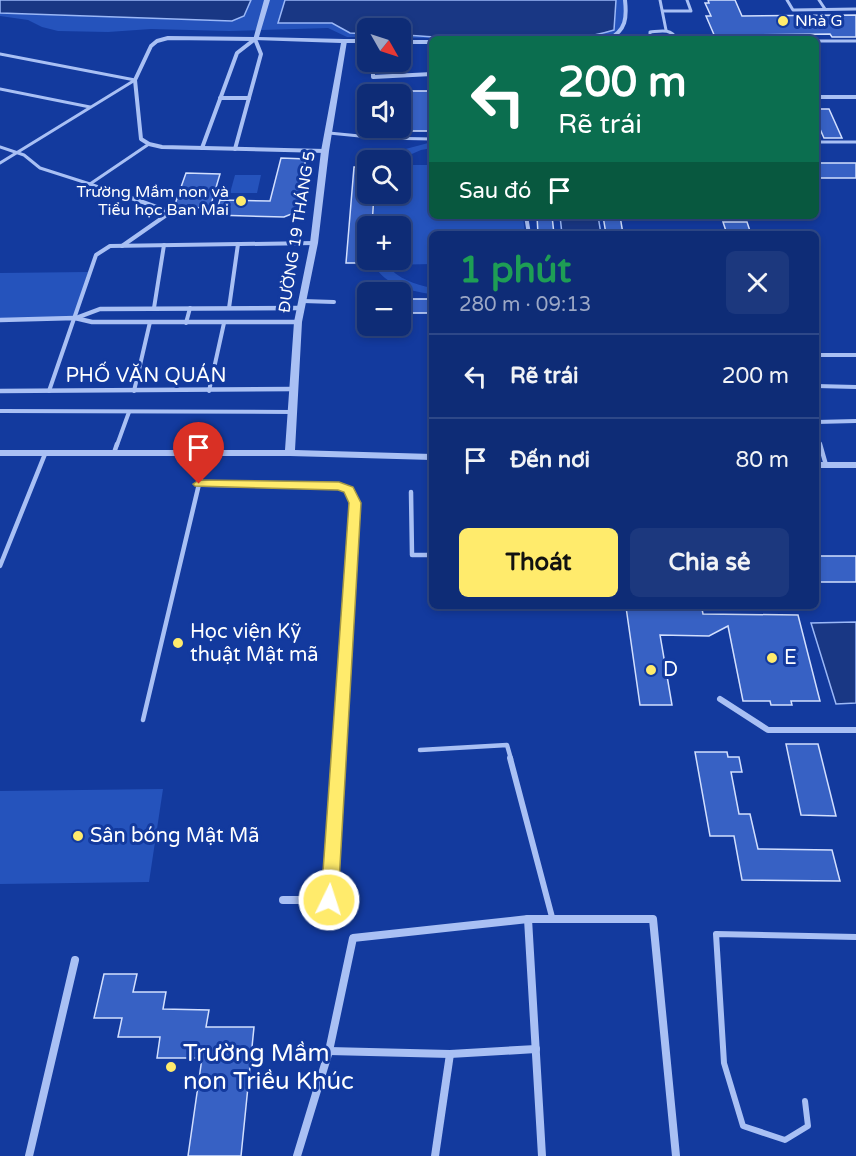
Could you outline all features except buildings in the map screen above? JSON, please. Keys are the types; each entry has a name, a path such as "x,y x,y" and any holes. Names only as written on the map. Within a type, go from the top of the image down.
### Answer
{"street":[{"path":"235,149 261,54 255,39 267,0"},
{"path":"614,36 620,33 627,21 625,0"},
{"path":"325,151 202,148 149,144 141,139 135,80 151,46 157,41 168,38 357,41"},
{"path":"202,148 237,53 255,39"},
{"name":"ĐƯỜNG 19 THÁNG 5","path":"290,453 298,322 314,243 325,151 344,41"},
{"path":"411,42 429,42"},
{"path":"373,72 373,77 429,74"},
{"path":"819,97 856,97"},
{"path":"220,98 249,98"},
{"path":"75,318 100,309 302,305"},
{"path":"0,320 75,318 92,322 298,322"},
{"name":"PHỐ VĂN QUÁN","path":"0,391 293,389"},
{"path":"0,453 290,453 429,457"},
{"path":"204,454 199,484 339,486 349,490 355,503 329,900 283,900"},
{"path":"821,465 856,465"},
{"path":"720,699 768,730 856,730"},
{"path":"297,1156 329,1051 353,938 552,917 653,919 676,1156"},
{"path":"528,918 542,1156"},
{"path":"29,1156 75,960"},
{"path":"329,1051 450,1054 536,1049"},
{"path":"435,1156 450,1054"}],"lane":[{"path":"660,0 666,30"},
{"path":"663,11 691,11 687,0"},
{"path":"787,0 793,10 856,9"},
{"path":"819,0 825,9"},
{"path":"650,36 650,32 666,30 675,36"},
{"path":"819,41 856,41"},
{"path":"0,54 135,80"},
{"path":"0,163 135,80"},
{"path":"0,89 90,107"},
{"path":"329,133 380,138 429,139"},
{"path":"819,142 856,142"},
{"path":"90,184 149,144"},
{"path":"0,147 17,152 40,168 165,210 165,216 122,246"},
{"path":"49,391 96,255 110,246 314,243"},
{"path":"229,308 238,244"},
{"path":"154,308 164,245"},
{"path":"302,305 334,302"},
{"path":"186,323 190,308"},
{"path":"134,391 150,322"},
{"path":"209,391 224,323"},
{"path":"819,355 856,355"},
{"path":"819,386 856,387"},
{"path":"0,411 293,412"},
{"path":"114,453 129,412"},
{"path":"819,422 856,421"},
{"path":"0,566 45,454"},
{"path":"143,720 199,484"},
{"path":"411,492 412,555 429,555"},
{"path":"420,750 507,745 552,917"},
{"path":"805,1101 808,1126 785,1140 743,1126 724,1063 716,934 856,937"}],"shaded area":[{"path":"0,0 624,0 623,24 612,36 429,36 429,38 411,38 411,18 357,18 357,37 347,37 328,28 229,31 151,29 108,32 58,31 28,20 0,16"},
{"path":"0,0 251,0 244,16 232,21 0,13"},
{"path":"285,0 616,0 614,30 590,36 411,36 411,18 357,18 357,33 350,33 332,23 278,23"},
{"path":"429,143 429,149 411,154 411,150 402,150"},
{"path":"411,165 429,165 429,219 523,219 525,231 429,231 429,264 411,264 411,216 374,216 374,204 411,204"},
{"path":"235,175 261,175 257,193 230,193"},
{"path":"560,219 598,219 600,231 562,231"},
{"path":"378,270 392,270 407,280 429,287 429,294 411,290 411,282 391,282"},
{"path":"88,272 74,317 0,318 0,273"},
{"path":"856,622 856,703 836,704 811,623"},
{"name":"Sân bóng Mật Mã","path":"163,789 149,882 0,884 0,791"}],"place":[{"name":"Nhà G","path":"783,21"},
{"name":"Trường Mầm non và Tiểu học Ban Mai","path":"241,201"},
{"name":"Học viện Kỹ thuật Mật mã","path":"178,643"},
{"name":"E","path":"772,658"},
{"name":"D","path":"651,670"},
{"name":"Sân bóng Mật Mã","path":"78,836"},
{"name":"Trường Mầm non Triều Khúc","path":"171,1067"}],"route":[{"path":"199,484 339,486 349,490 355,503 329,900"}]}
